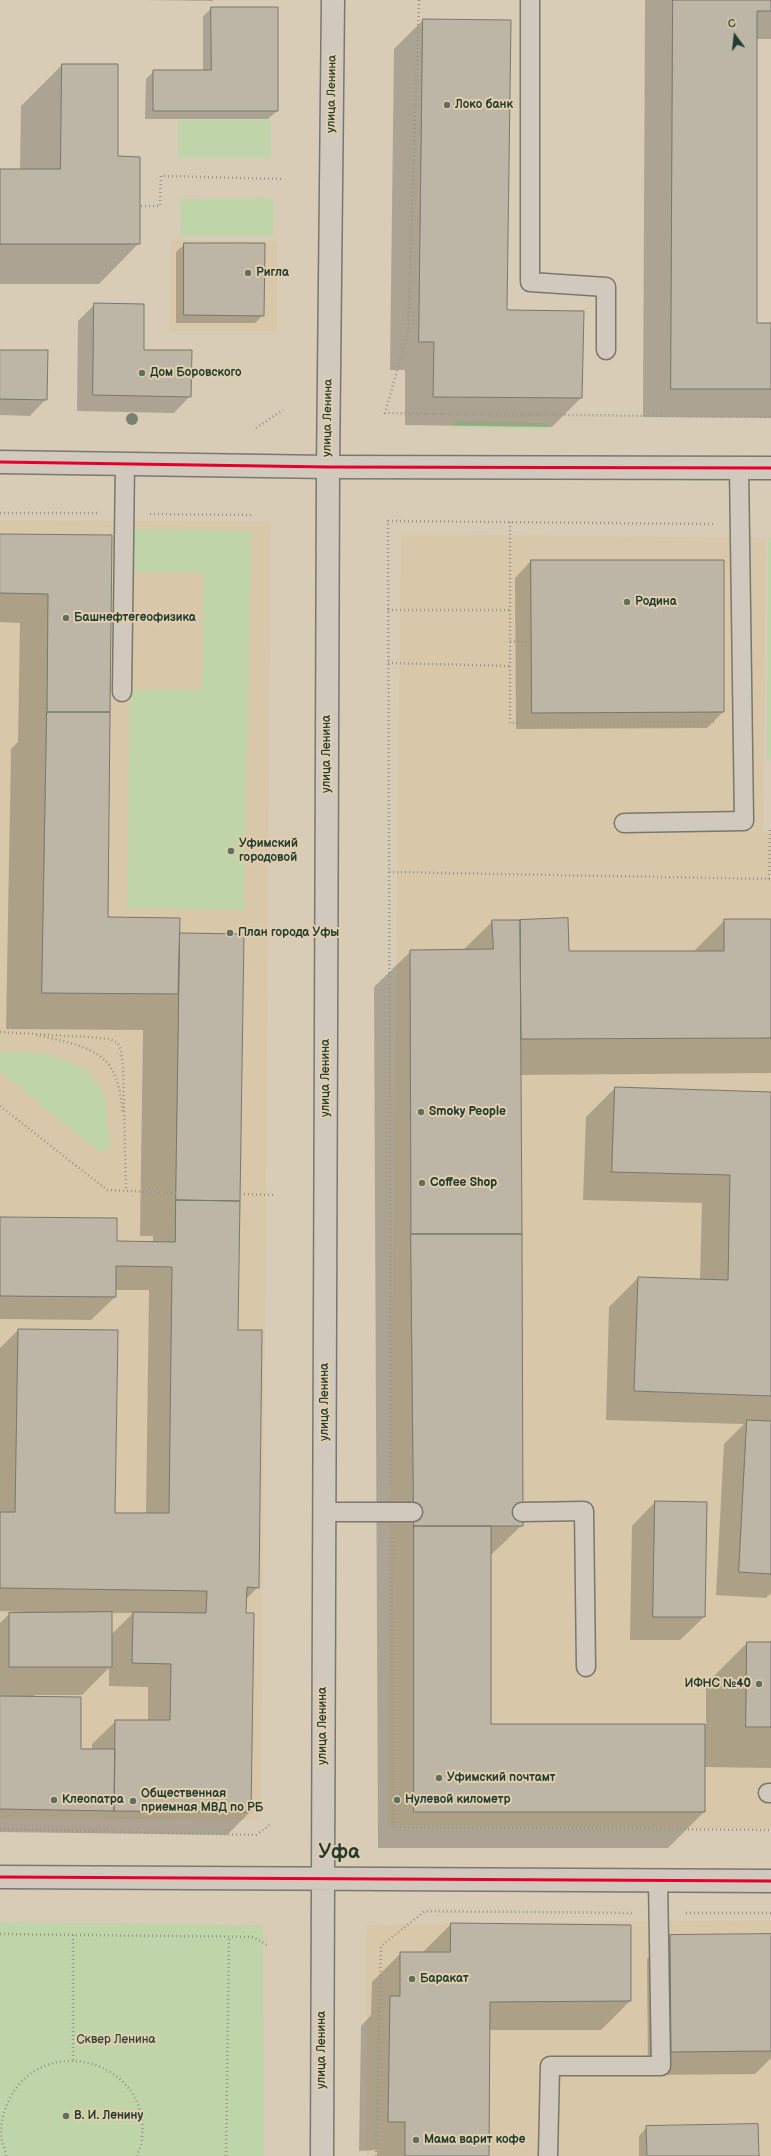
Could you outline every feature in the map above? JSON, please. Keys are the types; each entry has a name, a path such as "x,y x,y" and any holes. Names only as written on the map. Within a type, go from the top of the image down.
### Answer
{"main road":[{"name":"улица Ленина","path":"322,2156 328,467 333,0"},
{"path":"0,462 328,467 771,468"},
{"path":"0,1877 771,1881"}],"lane":[{"path":"530,0 530,282 606,287 606,350"},
{"path":"122,692 126,464"},
{"path":"624,822 744,821 740,468"},
{"path":"522,1512 584,1511 586,1667"},
{"path":"324,1512 413,1512"},
{"path":"548,2156 550,2066 661,2066 658,1880"}],"path":[{"path":"418,0 408,333 385,413 771,417"},
{"path":"141,206 160,206 161,176 284,179"},
{"path":"256,428 283,410"},
{"path":"740,524 388,521 393,1827 771,1830"},
{"path":"510,522 510,723 742,722"},
{"path":"388,610 510,610"},
{"path":"510,641 531,643"},
{"path":"388,663 510,666"},
{"path":"389,872 771,879"},
{"path":"0,1032 110,1039 118,1043 121,1051 123,1067 126,1190"},
{"path":"30,1034 74,1044 103,1058 112,1069 124,1119"},
{"path":"0,1106 107,1190 176,1193"},
{"path":"240,1194 273,1195"},
{"path":"0,1829 256,1835 270,1824"},
{"path":"376,2156 381,1946 425,1911 771,1913"},
{"path":"0,1934 253,1937 267,1945"},
{"path":"73,1935 73,2060"},
{"path":"226,2156 229,1937"},
{"path":"6,2156 1,2134 4,2111 14,2091 29,2074 50,2063 73,2060 96,2064 117,2075 132,2093 141,2115 142,2138 137,2156"}],"shaded area":[{"path":"170,240 277,241 277,331 169,331"},
{"path":"0,520 271,522 261,1820 0,1818"},
{"path":"401,534 766,538 763,832 771,832 771,1829 387,1825"},
{"path":"771,1920 771,2156 366,2156 367,1925"}],"green space":[{"path":"178,120 271,120 271,158 178,158"},
{"path":"273,198 273,236 181,236 180,199"},
{"path":"453,421 550,423 549,429 452,428"},
{"path":"133,529 251,531 244,910 127,908 130,690 202,690 204,573 132,572"},
{"path":"768,537 771,538 771,758 767,762"},
{"path":"0,1051 48,1054 84,1067 105,1095 110,1150 98,1150 0,1072"},
{"name":"Сквер Ленина","path":"0,1922 263,1925 264,2156 0,2156"}],"building":[{"path":"673,0 771,0 771,11 757,11 757,323 771,323 771,389 671,389"},
{"path":"211,7 278,7 278,111 153,111 153,70 211,70"},
{"path":"423,19 511,20 507,310 584,311 582,398 433,397 434,342 419,342"},
{"path":"62,64 118,64 118,156 140,157 140,244 0,244 0,169 60,169"},
{"path":"184,243 265,243 264,316 184,315"},
{"name":"Дом Боровского","path":"94,303 144,304 144,350 192,350 191,397 93,395"},
{"path":"0,350 48,350 47,400 0,399"},
{"path":"0,534 112,535 110,712 47,712 48,594 0,593"},
{"name":"Родина","path":"531,560 724,560 724,712 532,713"},
{"path":"47,712 110,712 108,917 180,918 178,994 42,993"},
{"path":"568,918 569,951 724,951 724,919 771,919 771,1038 521,1039 520,920"},
{"path":"492,920 520,920 522,1234 411,1234 410,950 493,949"},
{"path":"180,933 244,934 240,1201 176,1200"},
{"path":"615,1087 771,1092 771,1396 634,1391 638,1277 728,1280 730,1175 612,1172"},
{"path":"176,1200 240,1201 238,1330 262,1330 259,1588 247,1587 246,1613 254,1613 251,1812 114,1811 115,1720 170,1720 171,1664 132,1663 133,1612 206,1613 207,1591 0,1588 0,1512 15,1512 18,1329 118,1330 115,1513 169,1513 172,1267 116,1266 116,1297 0,1296 0,1217 117,1218 117,1241 175,1242"},
{"path":"411,1234 522,1234 523,1526 414,1526"},
{"path":"747,1420 771,1421 771,1574 739,1572"},
{"path":"655,1501 707,1502 705,1617 653,1617"},
{"path":"414,1526 491,1526 491,1724 705,1724 705,1812 414,1812"},
{"path":"112,1612 112,1667 9,1667 9,1613"},
{"name":"ИФНС №40","path":"747,1642 771,1642 771,1727 746,1727"},
{"path":"0,1696 81,1697 81,1749 115,1749 114,1811 0,1809"},
{"path":"451,1923 631,1925 631,2001 490,2002 489,2156 405,2156 405,2122 388,2122 390,1996 400,1996 400,1952 450,1952"},
{"path":"771,1934 771,2051 671,2052 670,1935"},
{"path":"758,2124 759,2156 647,2156 646,2126"}],"transit line":[{"path":"0,462 328,467 771,468"},
{"path":"0,1877 771,1881"}],"place":[{"name":"Локо банк","path":"447,105"},
{"name":"Ригла","path":"248,273"},
{"name":"Дом Боровского","path":"142,373"},
{"name":"Родина","path":"627,602"},
{"name":"Башнефтегеофизика","path":"66,618"},
{"name":"Уфимский городовой","path":"231,851"},
{"name":"План города Уфы","path":"230,933"},
{"name":"Smoky People","path":"421,1112"},
{"name":"Coffee Shop","path":"422,1183"},
{"name":"ИФНС №40","path":"759,1684"},
{"name":"Уфимский почтамт","path":"439,1778"},
{"name":"Клеопатра","path":"54,1800"},
{"name":"Нулевой километр","path":"397,1800"},
{"name":"Общественная приемная МВД по РБ","path":"133,1801"},
{"name":"Баракат","path":"412,1979"},
{"name":"В. И. Ленину","path":"66,2116"},
{"name":"Мама варит кофе","path":"416,2140"}],"district":[{"name":"Уфа","path":"339,1853"}]}
